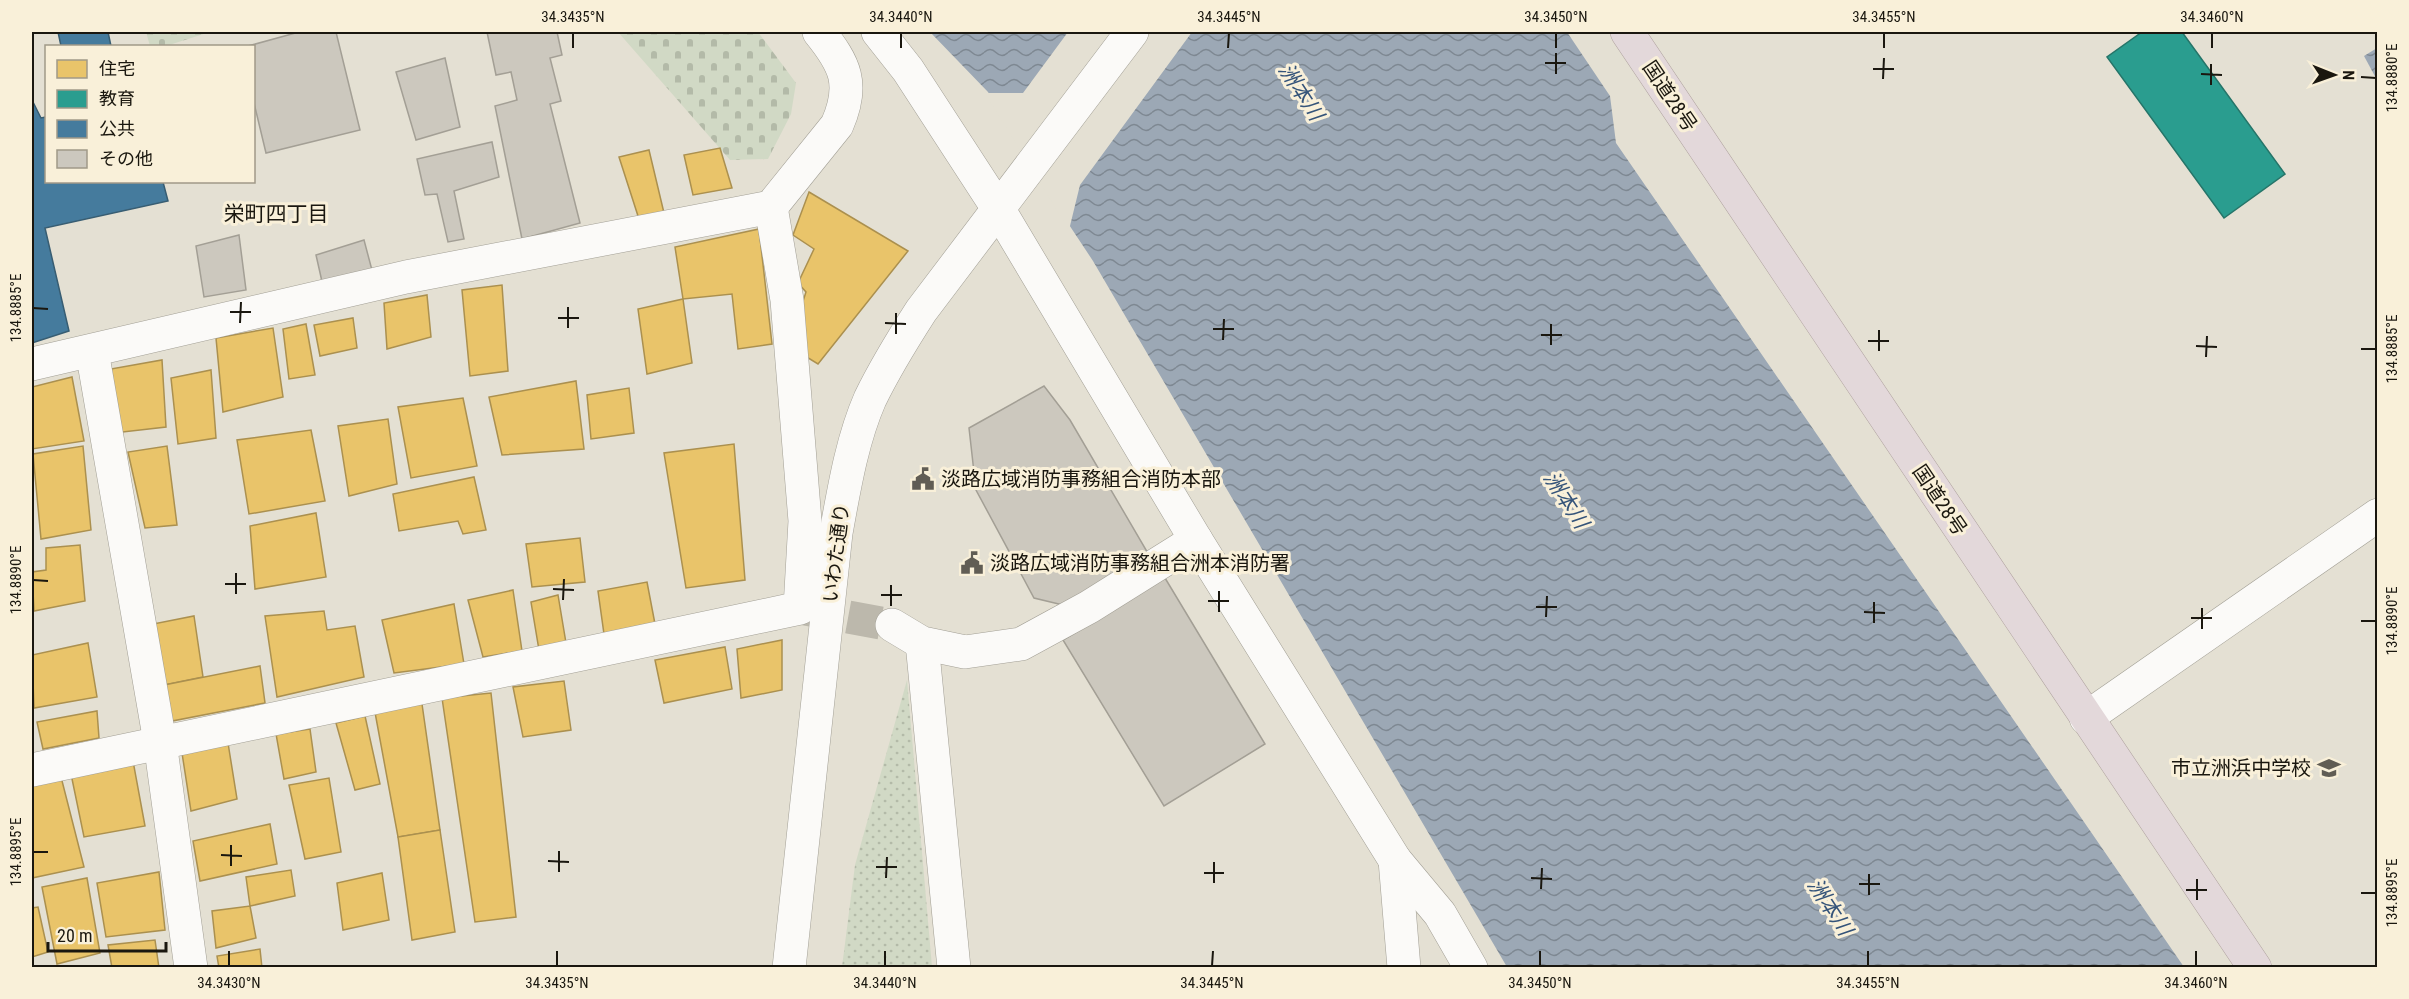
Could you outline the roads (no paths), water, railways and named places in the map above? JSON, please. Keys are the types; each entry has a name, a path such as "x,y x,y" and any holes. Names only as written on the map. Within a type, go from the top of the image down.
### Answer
{"highway":[{"name":"国道28号","path":"1626,32 2255,968"}],"street":[{"path":"32,364 406,278 771,207 837,125 843,111 846,83 843,65 819,32"},
{"path":"879,32 1007,198 1196,540 1395,860 1440,914 1472,968"},
{"name":"いわた通り","path":"789,968 836,533 857,442 870,401 898,346 921,311 1132,32"},
{"path":"32,770 800,608 805,522 787,300 771,207"},
{"path":"92,351 160,742 191,968"},
{"path":"2086,718 2378,515"},
{"path":"892,625 922,643 965,652 1021,644 1089,608 1196,540"},
{"path":"922,643 954,968"},
{"path":"1395,860 1404,968"}],"water":[{"name":"洲本川","path":"930,32 1567,32 1610,96 1616,143 2184,967 1507,967 1093,261 1052,199 988,92"},
{"path":"2377,48 2377,80 2364,56"}],"tunnel":[{"path":"800,608 892,625"}],"place":[{"name":"淡路広域消防事務組合消防本部","path":"923,479"},
{"name":"淡路広域消防事務組合洲本消防署","path":"972,563"},
{"name":"市立洲浜中学校","path":"2329,768"}],"district":[{"name":"栄町四丁目","path":"276,214"}]}
